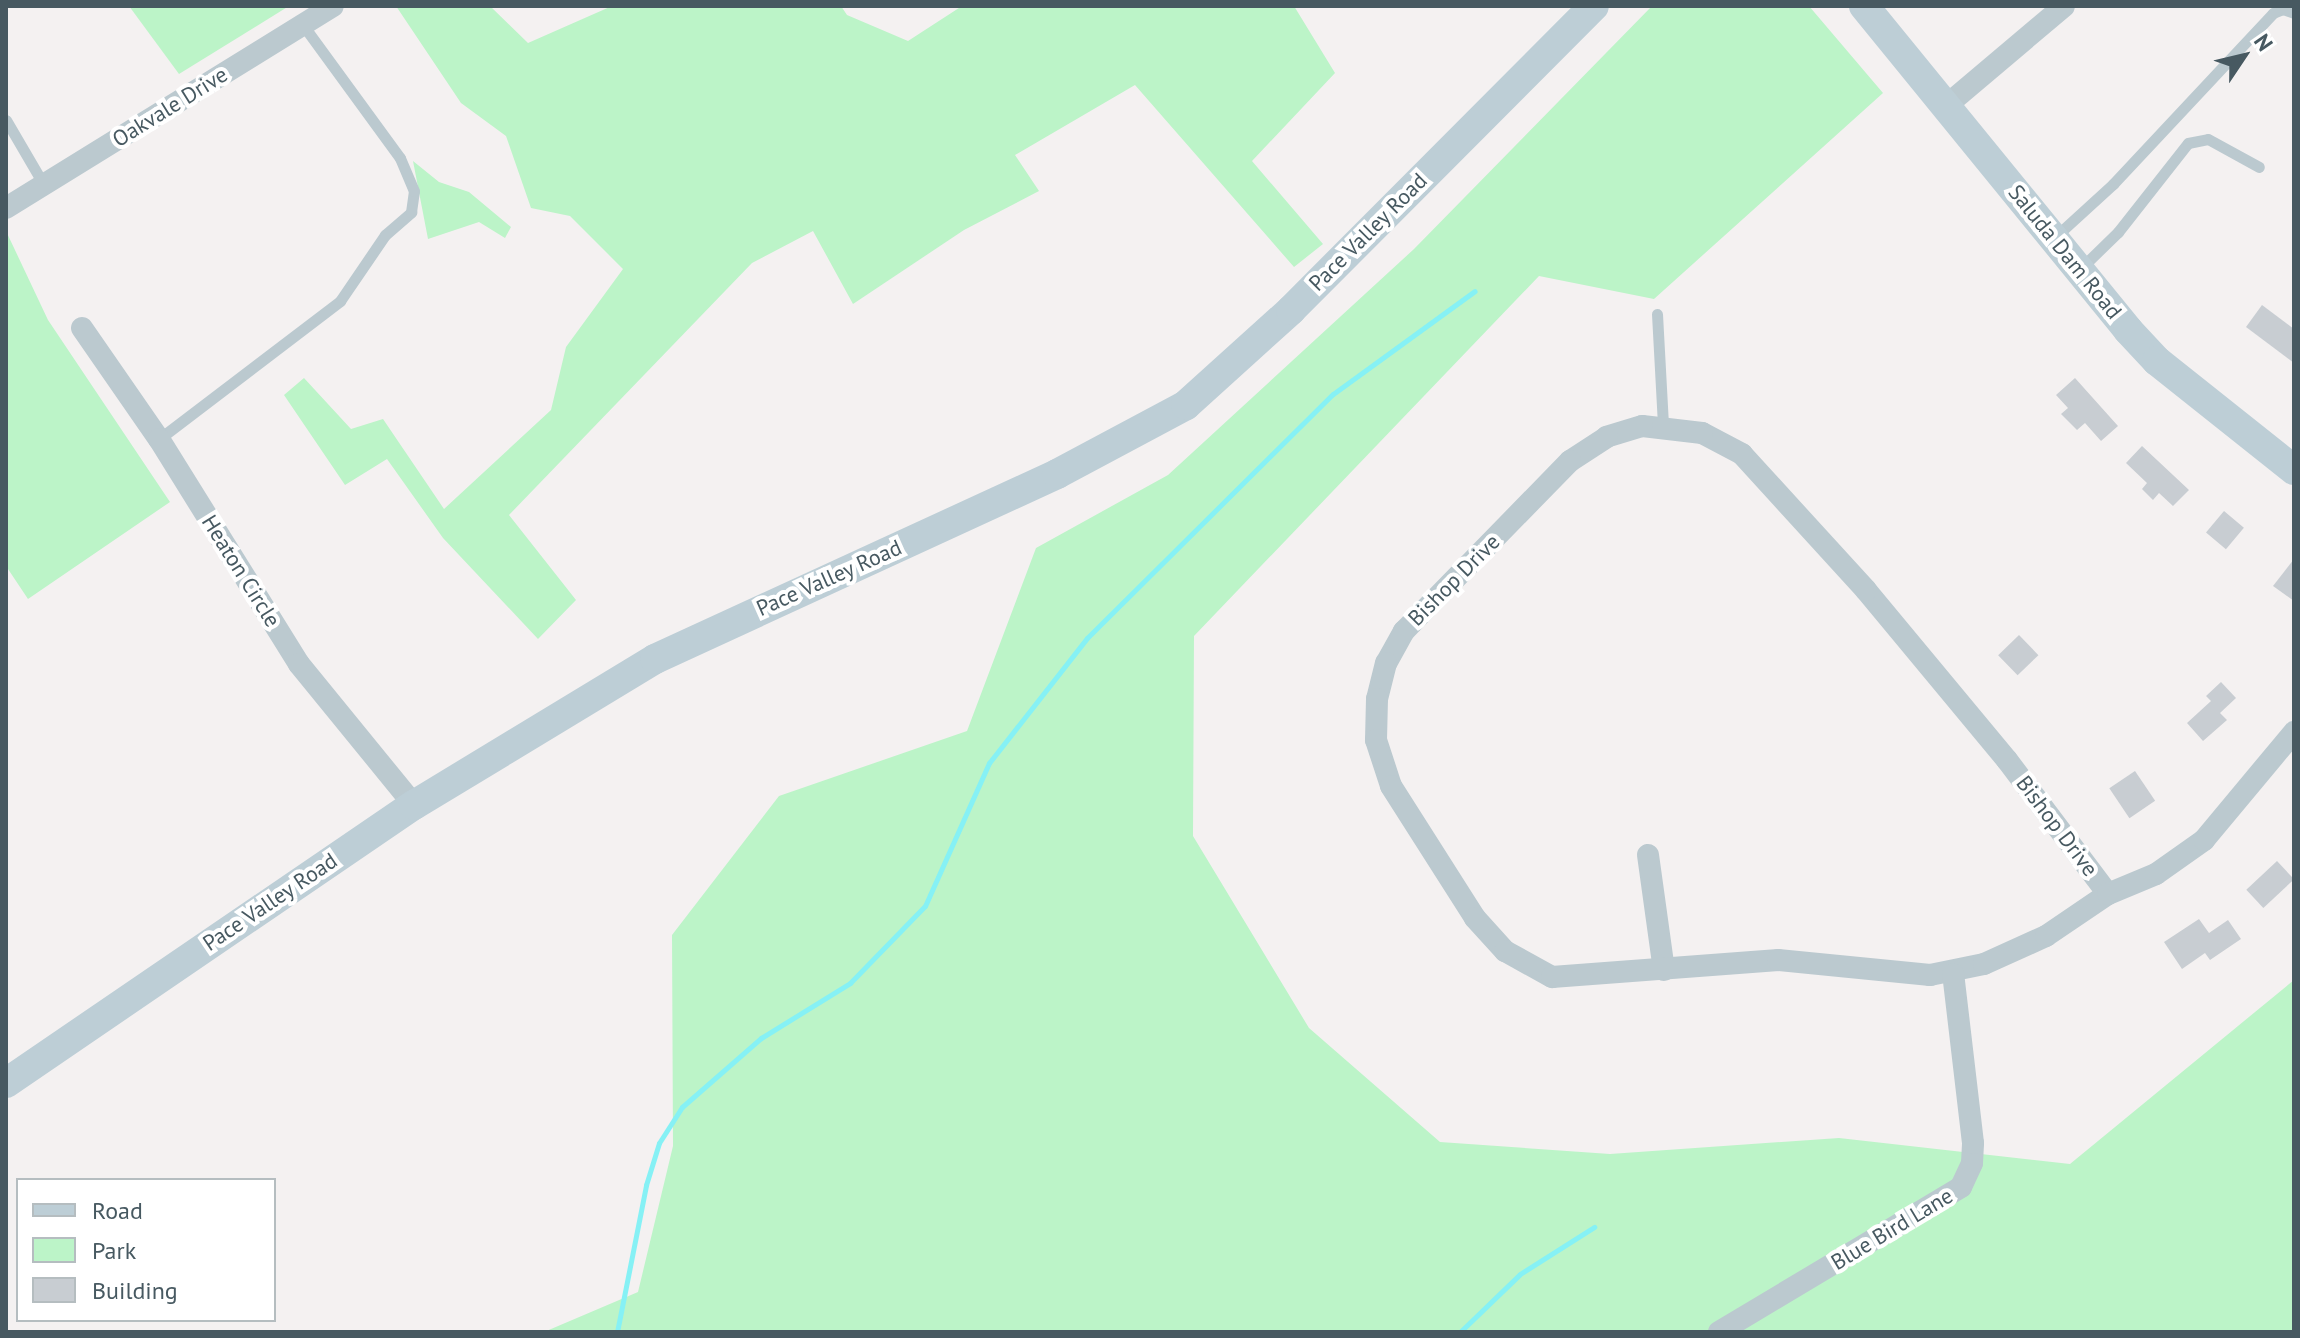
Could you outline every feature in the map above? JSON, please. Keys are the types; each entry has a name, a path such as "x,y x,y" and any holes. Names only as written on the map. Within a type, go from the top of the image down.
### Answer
{"street":[{"name":"Oakvale Drive","path":"6,208 333,6"},
{"name":"Pace Valley Road","path":"6,1083 414,805 655,659 1057,474 1186,405 1291,310 1594,6"},
{"name":"Saluda Dam Road","path":"1864,6 2157,361 2294,470"},
{"path":"1947,105 2064,6"},
{"name":"Heaton Circle","path":"82,328 159,439 299,664 414,805"},
{"name":"Bishop Drive","path":"2108,894 2017,773 1876,602 1742,454 1702,433 1663,425 1642,426 1607,437 1570,461 1404,631 1386,663 1377,699 1376,740 1409,821 1475,918 1505,951 1552,977 1778,960 1895,974 1953,974 2017,952 2108,894 2156,874 2204,840 2294,732"},
{"path":"1648,855 1664,970"},
{"name":"Blue Bird Lane","path":"1719,1332 1961,1187 1973,1143 1953,974"}],"lane":[{"path":"2054,237 2113,184 2273,13 2283,9 2294,13"},
{"path":"159,439 340,301 385,235 411,212 414,191 400,158 303,25"},
{"path":"6,120 44,185"},
{"path":"2079,270 2118,232 2188,143 2208,139 2259,167"},
{"path":"1657,314 1663,425"}],"green space":[{"path":"129,6 289,6 179,74"},
{"path":"396,6 490,6 528,43 612,6 841,6 847,15 908,41 962,6 1294,6 1335,73 1252,161 1323,244 1294,267 1135,85 1015,155 1039,191 964,230 853,304 813,231 752,263 509,515 576,600 538,639 443,538 387,459 345,485 284,395 304,378 351,429 383,419 444,509 551,410 566,347 623,269 570,216 531,208 506,136 461,103"},
{"path":"1652,6 1809,6 1883,93 1654,299 1539,276 1194,636 1193,836 1309,1028 1440,1142 1610,1154 1839,1138 2070,1164 2294,980 2294,1332 544,1332 638,1292 673,1146 672,935 779,796 967,731 1036,548 1168,475 1414,249"},
{"path":"413,161 439,182 469,192 511,227 505,238 479,222 428,239"},
{"path":"6,231 48,320 170,502 28,599 6,566"}],"building":[{"path":"2262,305 2294,329 2294,363 2246,327"},
{"path":"2075,378 2118,426 2101,441 2085,423 2077,430 2061,414 2068,408 2056,395"},
{"path":"2142,446 2189,490 2173,506 2159,493 2153,500 2142,489 2147,483 2126,463"},
{"path":"2224,511 2244,528 2226,549 2206,532"},
{"path":"2294,559 2294,601 2273,586"},
{"path":"2019,635 2038,655 2018,675 1998,655"},
{"path":"2221,682 2236,698 2220,713 2227,720 2203,741 2187,723 2211,701 2206,696"},
{"path":"2135,771 2155,801 2129,818 2109,788"},
{"path":"2277,861 2294,879 2263,908 2246,890"},
{"path":"2199,919 2209,933 2228,920 2241,939 2210,960 2205,953 2182,969 2164,942"}],"waterway":[{"path":"617,1332 646,1185 659,1143 682,1107 761,1038 850,983 925,906 989,763 1087,638 1333,394 1475,291"},
{"path":"1460,1332 1520,1274 1594,1227"}]}
